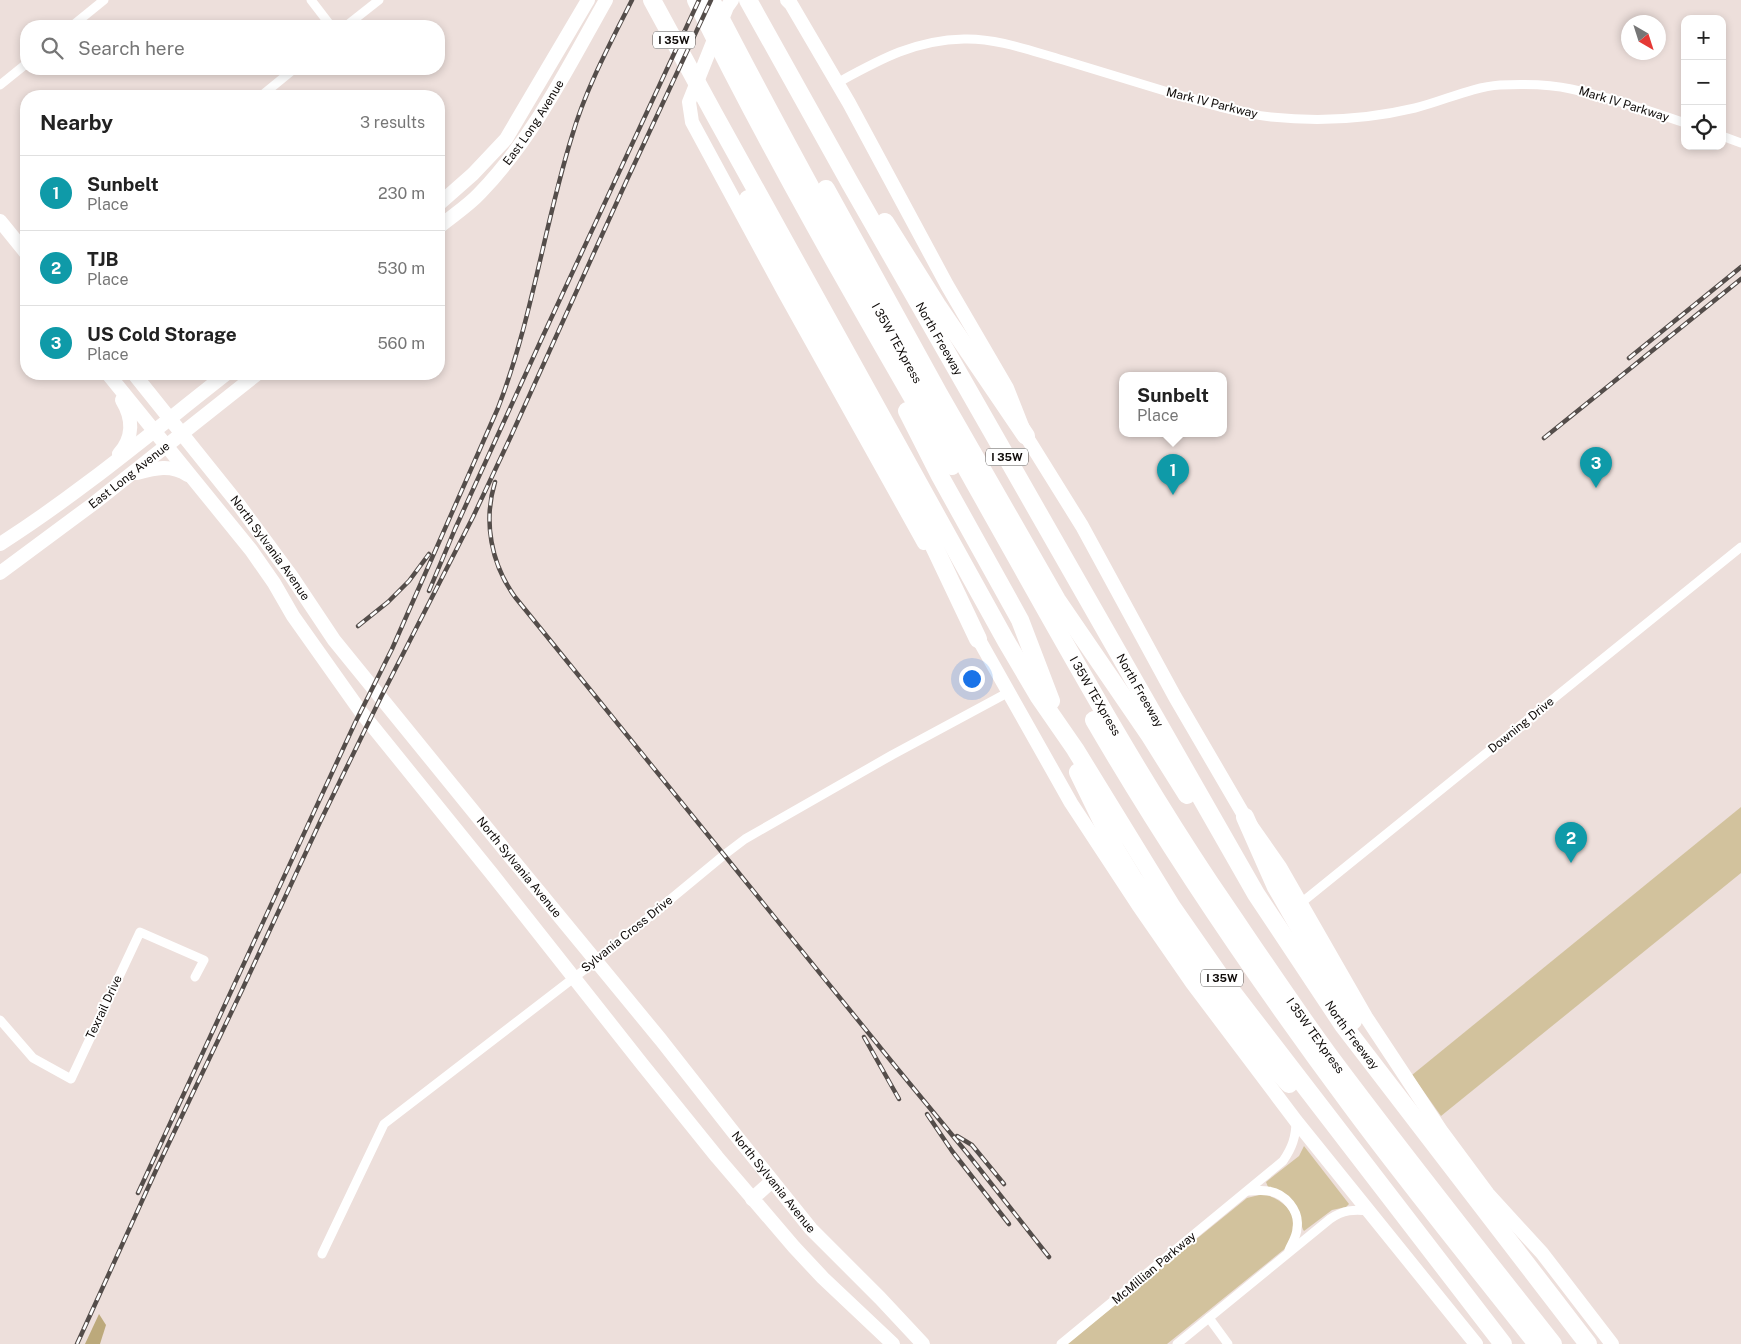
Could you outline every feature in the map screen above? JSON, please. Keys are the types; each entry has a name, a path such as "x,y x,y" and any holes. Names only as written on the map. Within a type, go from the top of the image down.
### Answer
{"highway":[{"name":"I 35W","path":"652,0 695,80 699,101 711,118 1039,697 1076,750 1172,907 1220,976 1503,1344"},
{"name":"I 35W TEXpress","path":"696,0 737,57 1058,631 1154,796 1209,880 1326,1050 1383,1127 1553,1344"},
{"name":"I 35W TEXpress","path":"712,0 816,230 952,466 1102,734 1226,930 1353,1108 1537,1344"},
{"name":"North Freeway","path":"748,0 1256,894 1343,1025 1588,1344"},
{"path":"737,57 785,117 939,394 1057,600 1150,736 1242,885 1256,894"},
{"path":"711,118 787,277 922,521 978,640"},
{"path":"827,140 853,172 937,305 1026,436"},
{"path":"816,230 940,476 1020,620 1081,780 1107,833 1133,878 1178,943 1252,1043 1285,1079 1399,1220 1408,1220"},
{"path":"1245,817 1276,887 1367,1047 1372,1064"}],"main road":[{"name":"East Long Avenue","path":"445,199 473,174 506,138 588,0"},
{"name":"East Long Avenue","path":"445,222 479,195 518,148 538,119 606,0"},
{"path":"732,0 727,7 689,102 692,122 784,292 1071,803 1138,905 1192,983 1296,1121 1476,1344"},
{"path":"787,0 836,83 1006,388 1026,436"},
{"path":"568,36 581,43"},
{"path":"0,221 20,246"},
{"path":"108,467 128,441 131,430 131,419 128,409 111,380"},
{"name":"North Sylvania Avenue","path":"112,380 250,550 274,583 293,616 361,712 642,1064 752,1199 811,1266 893,1344"},
{"name":"North Sylvania Avenue","path":"139,380 239,505 334,640 596,960 811,1229 923,1344"},
{"name":"East Long Avenue","path":"0,544 36,521 108,467 218,380"},
{"name":"East Long Avenue","path":"0,573 131,475 251,380"},
{"name":"North Freeway","path":"1026,436 1082,526 1175,697 1245,817 1280,866 1366,1018 1442,1132 1488,1194 1542,1253 1612,1344"},
{"path":"131,475 166,467 180,470 192,478"},
{"path":"293,616 308,601"},
{"path":"752,1199 772,1181"}],"street":[{"path":"79,20 104,0"},
{"path":"311,0 326,20"},
{"path":"354,20 379,0"},
{"name":"Mark IV Parkway","path":"836,83 892,54 914,46 942,40 965,39 985,40 1026,49 1211,105 1270,117 1330,120 1373,116 1417,108 1452,95 1498,85 1570,88 1642,108 1681,122"},
{"path":"0,85 20,69"},
{"path":"268,90 287,75"},
{"path":"1726,137 1741,143"},
{"name":"Downing Drive","path":"1301,903 1741,547"},
{"name":"Sylvania Cross Drive","path":"322,1254 384,1124 596,960 745,839 1008,692"},
{"name":"Texrail Drive","path":"0,1020 32,1058 71,1079 140,932 204,960 195,977"},
{"name":"McMillian Parkway","path":"1060,1344 1283,1161 1296,1137 1296,1121"},
{"path":"1248,1191 1271,1191 1282,1196 1291,1204 1298,1227 1295,1238 1286,1255"},
{"path":"1177,1344 1338,1213 1356,1209 1369,1211"},
{"path":"1209,1318 1228,1344"}],"shaded area":[{"path":"1741,807 1741,873 1441,1116 1412,1075"},
{"path":"1304,1146 1349,1204 1346,1207 1332,1210 1304,1231 1298,1210 1292,1200 1279,1191 1268,1187 1266,1182 1299,1156"},
{"path":"1263,1194 1281,1202 1293,1217 1293,1231 1287,1247 1167,1344 1067,1344 1247,1198"},
{"path":"99,1314 106,1325 100,1344 85,1344"}],"railway":[{"path":"138,1193 355,723 392,649 498,408 520,341 553,204 578,118 599,66 632,0"},
{"path":"429,591 455,529 542,338 699,0"},
{"path":"77,1344 157,1168 320,822 381,697 473,517 711,0"},
{"path":"1629,358 1741,267"},
{"path":"1544,438 1741,279"},
{"path":"495,482 490,512 492,542 500,571 515,597 967,1153 1049,1257"},
{"path":"358,626 388,602 409,581 429,554"},
{"path":"864,1037 899,1099"},
{"path":"927,1114 952,1151 1009,1224"},
{"path":"957,1136 972,1145 1004,1184"}],"place":[{"name":"US Cold Storage","path":"1596,488"},
{"name":"Sunbelt","path":"1173,495"},
{"name":"TJB","path":"1571,863"}]}
